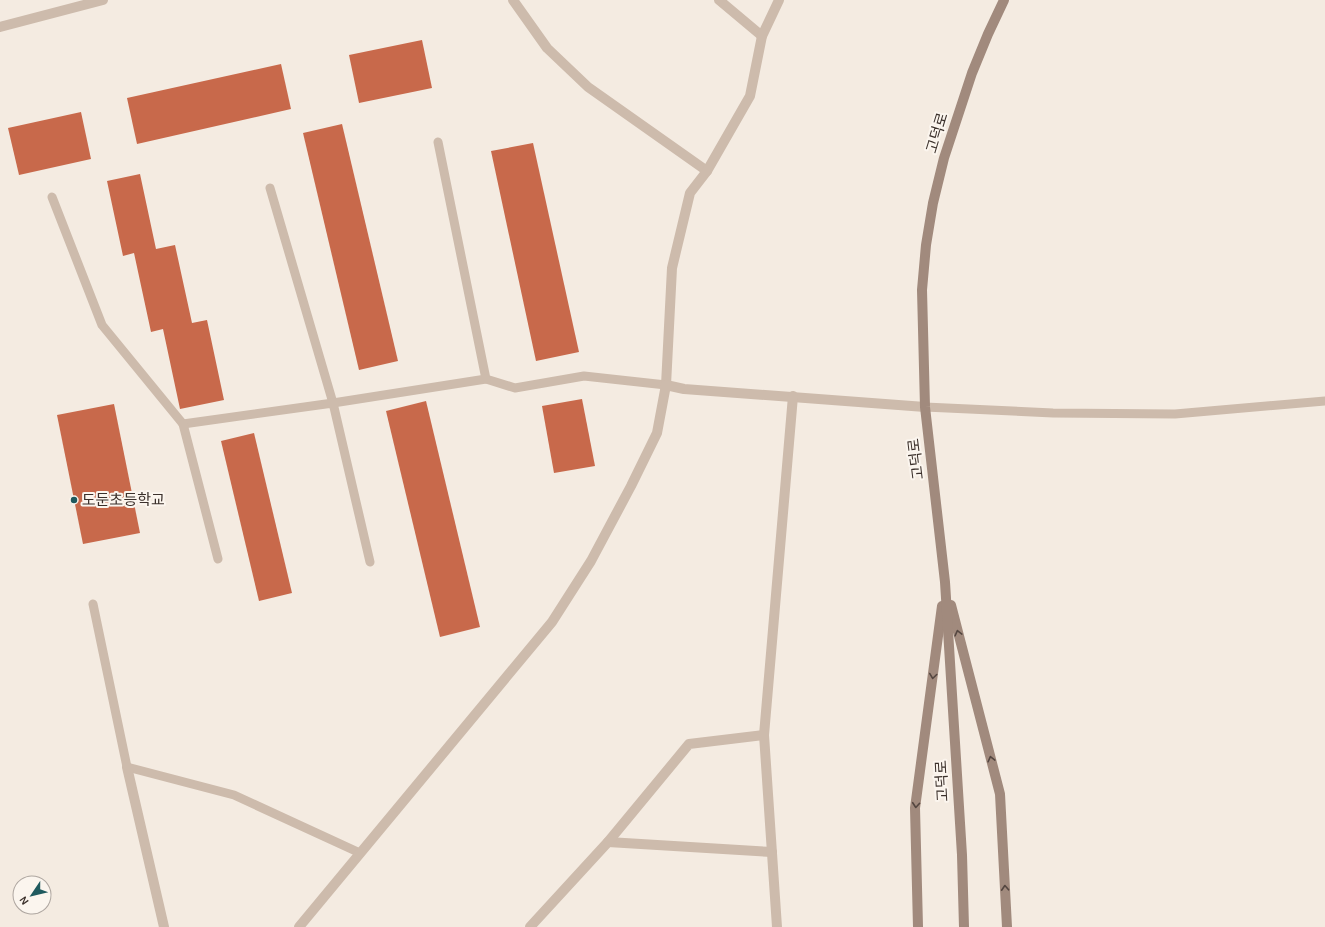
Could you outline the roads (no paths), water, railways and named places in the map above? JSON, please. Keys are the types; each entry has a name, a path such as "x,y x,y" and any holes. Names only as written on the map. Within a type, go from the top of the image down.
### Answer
{"main road":[{"name":"고덕로","path":"964,927 961,848 945,582 924,407 922,290 932,203 947,150 972,73 1004,0"},
{"path":"918,927 915,808 945,582"},
{"path":"945,582 1000,794 1007,927"}],"street":[{"path":"0,27 100,0"},
{"path":"513,0 547,48 588,87 707,170"},
{"path":"719,0 762,36"},
{"path":"299,927 552,622 591,561 657,434 666,385 672,268 690,193 707,170 750,96 762,36 779,0"},
{"path":"666,385 684,389 924,407"},
{"path":"777,927 764,735 793,396"},
{"path":"530,927 608,842 689,744 764,735"},
{"path":"127,767 164,927"},
{"path":"608,842 772,852"}],"lane":[{"path":"438,142 486,379"},
{"path":"270,188 333,403 370,562"},
{"path":"52,197 102,325 183,424 218,559"},
{"path":"183,424 333,403 486,379 515,388 584,376 666,385"},
{"path":"924,407 1053,413 1175,414 1325,401"},
{"path":"93,604 127,767 234,795 360,853"}],"place":[{"name":"도둔초등학교","path":"74,500"}]}
